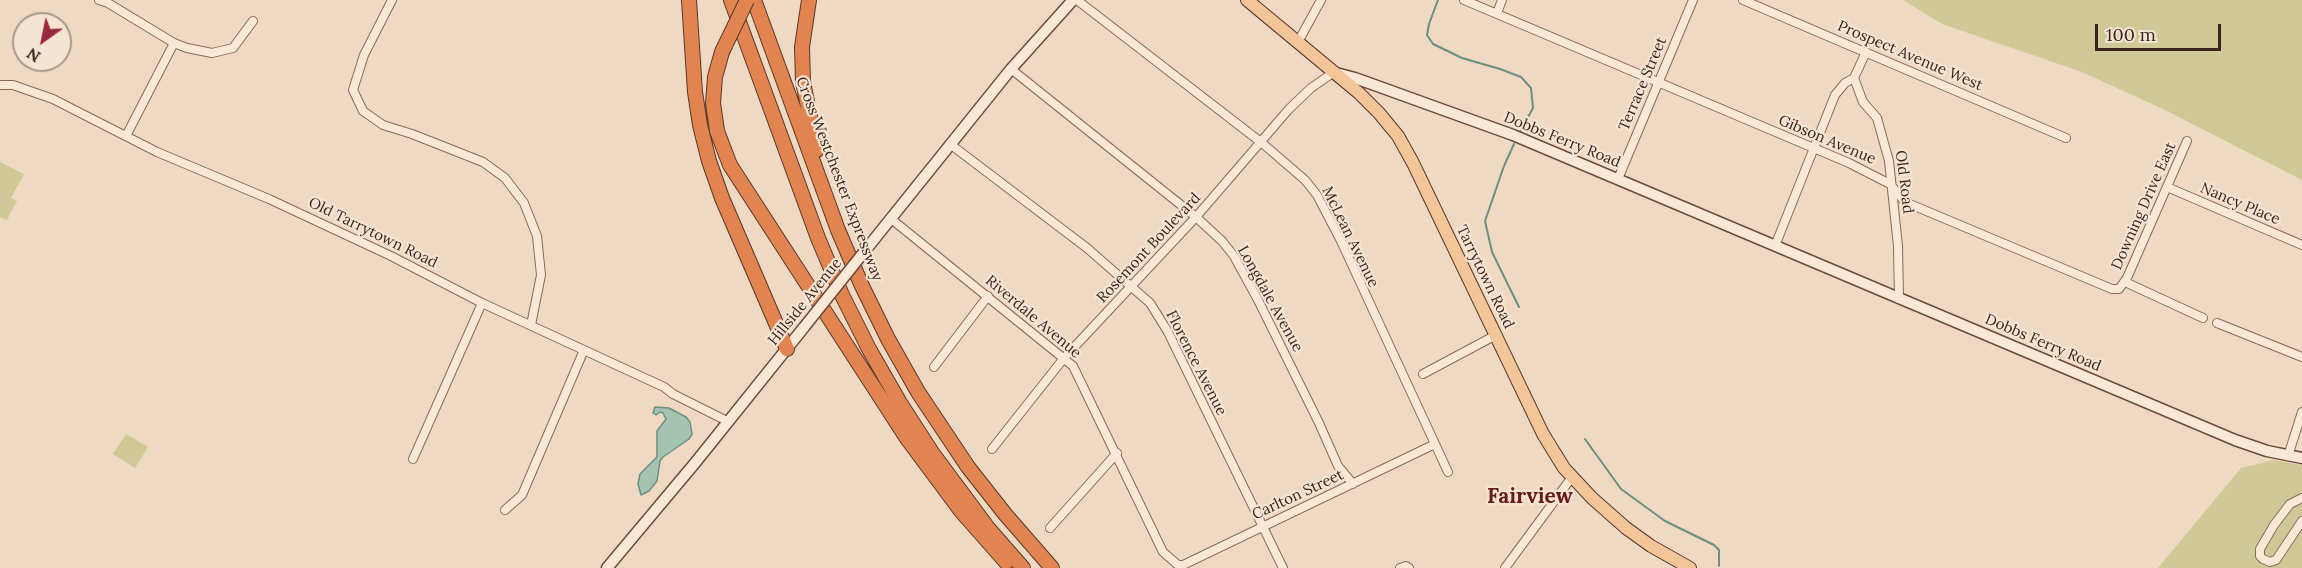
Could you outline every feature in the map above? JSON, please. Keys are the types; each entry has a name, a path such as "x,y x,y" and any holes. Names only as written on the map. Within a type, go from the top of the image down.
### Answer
{"highway":[{"path":"689,0 694,92 706,152 722,198 787,349"},
{"path":"731,0 818,238 864,340 900,403 933,454 982,520 1023,568"},
{"path":"747,0 722,52 715,77 713,103 717,131 730,165 906,436 961,511 1011,568"},
{"name":"Cross Westchester Expressway","path":"754,0 838,230 888,339 934,417 987,491 1052,568"},
{"path":"809,0 802,47 805,100 838,230"}],"main road":[{"name":"Hillside Avenue","path":"611,567 1011,69 1075,0"},
{"name":"Tarrytown Road","path":"1247,0 1335,72 1379,113 1406,150 1551,448 1572,477 1603,509 1626,528 1651,546 1690,568"},
{"name":"Dobbs Ferry Road","path":"1335,72 1513,135 2235,440 2302,458"}],"street":[{"path":"99,0 108,3 174,43 212,53 233,48 253,21"},
{"path":"392,0 364,55 353,90 363,111 383,125 483,162 505,178 524,203 537,236 541,275 531,325"},
{"name":"McLean Avenue","path":"1075,0 1262,143 1295,170 1317,195 1341,241 1448,472"},
{"path":"1298,42 1320,0"},
{"name":"Gibson Avenue","path":"1464,0 1860,168 1892,186 1905,202 2112,289 2119,289 2125,282 2202,318"},
{"path":"1497,14 1502,0"},
{"name":"Terrace Street","path":"1617,179 1693,0"},
{"name":"Prospect Avenue West","path":"1743,0 2066,138"},
{"path":"126,136 174,43"},
{"path":"1775,246 1835,95 1845,83 1854,78 1866,52"},
{"name":"Longdale Avenue","path":"1011,69 1196,217 1234,256 1263,310 1338,466 1353,484"},
{"name":"Rosemont Boulevard","path":"992,449 1064,358 1196,217 1289,109 1311,88 1335,72"},
{"name":"Old Road","path":"1854,78 1863,102 1877,118 1885,142 1898,246 1899,298"},
{"name":"Old Tarrytown Road","path":"0,85 13,85 32,90 157,152 312,219 426,273 482,303 664,387 673,394 729,422"},
{"name":"Downing Drive East","path":"2125,282 2187,141"},
{"name":"Florence Avenue","path":"950,144 1087,248 1150,303 1168,332 1283,568"},
{"name":"Nancy Place","path":"2167,187 2302,245"},
{"name":"Riverdale Avenue","path":"890,218 1073,366 1163,552 1173,561"},
{"path":"934,367 987,296"},
{"path":"413,459 482,303"},
{"path":"2217,324 2302,357"},
{"path":"1423,374 1496,335"},
{"path":"505,510 522,495 584,350"},
{"path":"2288,456 2302,412"},
{"name":"Carlton Street","path":"1173,561 1183,565 1435,444"},
{"path":"1050,528 1117,453"},
{"path":"1505,568 1572,477"},
{"path":"2302,498 2290,504 2274,525 2260,549 2260,556 2270,562 2276,560 2302,521"}],"shaded area":[{"path":"1903,0 2302,0 2302,180 2165,110 2082,72 1942,24"},
{"path":"0,162 24,174 11,198 17,201 7,220 0,217"},
{"path":"655,407 669,408 686,417 690,422 692,434 689,439 663,457 660,461 657,481 649,491 641,495 638,484 640,474 657,457 657,431 666,419 663,413 656,415 653,413"},
{"path":"126,434 148,447 135,468 113,454"},
{"path":"2274,460 2302,465 2302,568 2158,568 2241,468"}],"waterway":[{"path":"1438,0 1427,35 1433,44 1462,58 1521,77 1531,88 1533,108 1520,132"},
{"path":"1514,144 1485,221 1492,252 1519,307"},
{"path":"1585,439 1621,489 1665,521 1714,545 1719,550 1719,566"}],"district":[{"name":"Fairview","path":"1530,497"}]}
